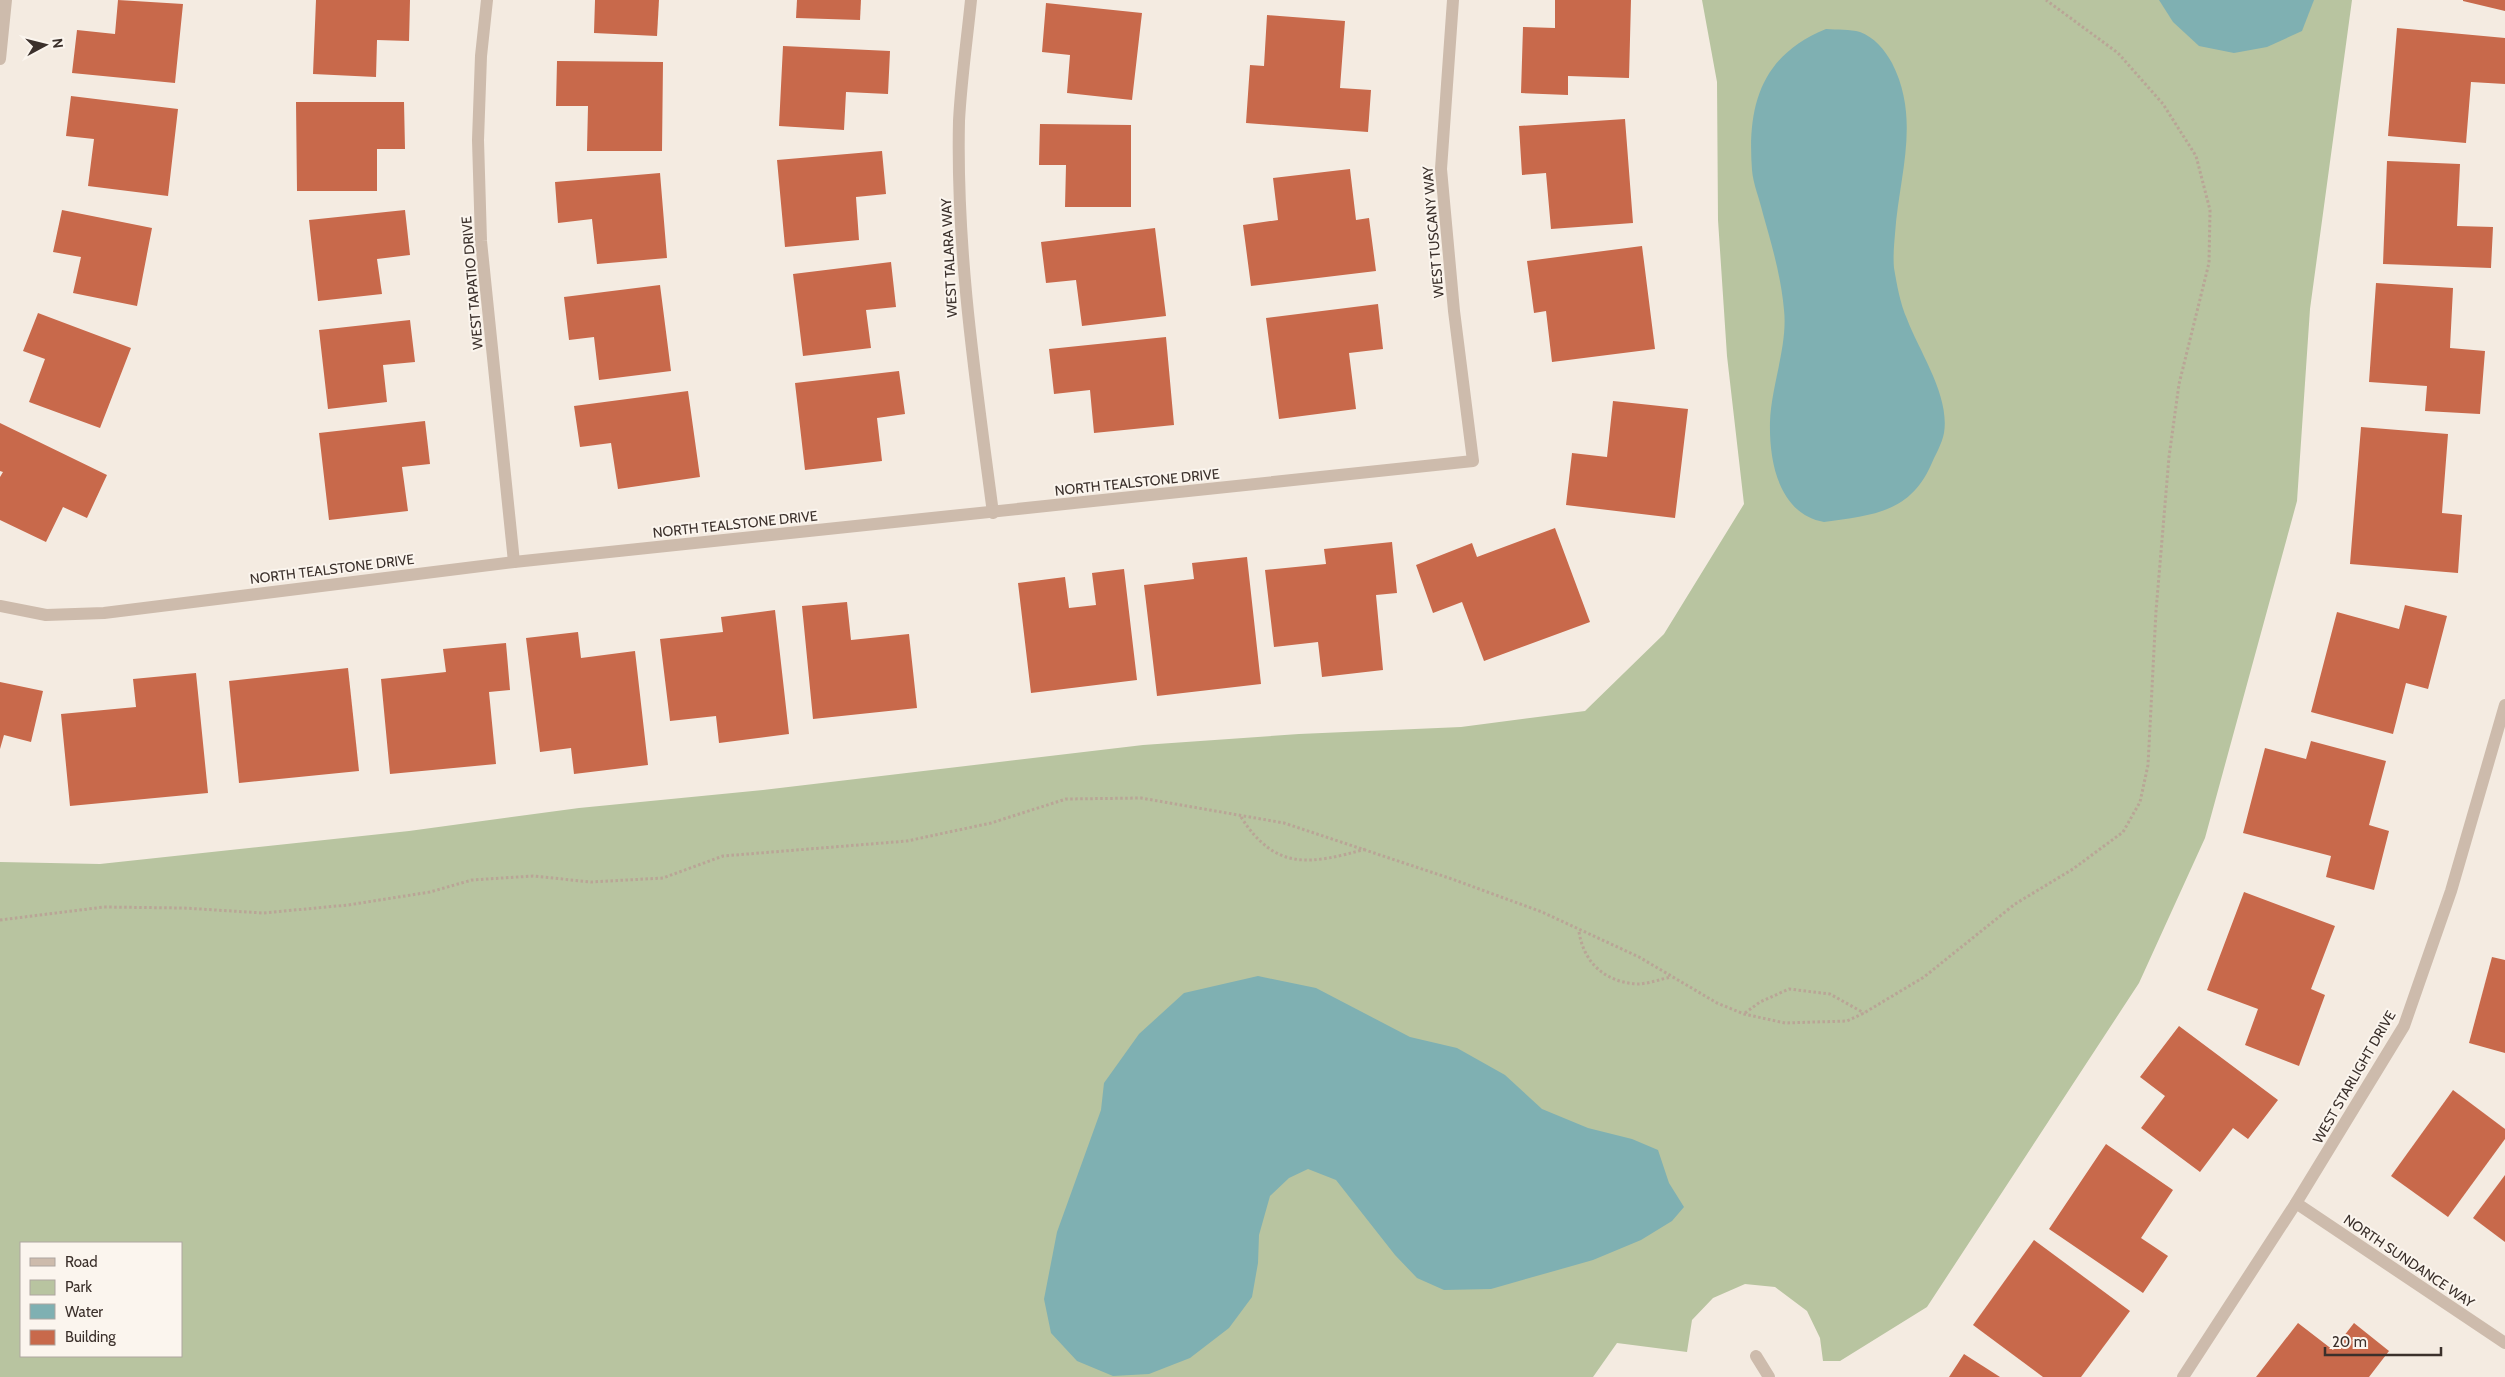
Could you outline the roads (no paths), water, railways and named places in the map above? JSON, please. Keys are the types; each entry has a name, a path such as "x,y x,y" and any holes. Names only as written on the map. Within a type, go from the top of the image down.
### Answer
{"street":[{"path":"0,59 6,0"},
{"name":"WEST TAPATIO DRIVE","path":"487,0 481,56 478,140 481,241 514,562"},
{"name":"WEST TALARA WAY","path":"971,0 960,120 964,290 993,513"},
{"name":"WEST TUSCANY WAY","path":"1453,0 1441,169 1454,311 1473,461"},
{"name":"NORTH TEALSTONE DRIVE","path":"0,606 46,615 104,613 514,562 1473,461"},
{"name":"WEST STARLIGHT DRIVE","path":"2183,1377 2296,1203 2404,1026 2451,891 2505,705"},
{"name":"NORTH SUNDANCE WAY","path":"2296,1203 2505,1343"},
{"path":"1756,1356 1769,1377"}],"water":[{"path":"2159,0 2314,0 2302,31 2267,47 2234,53 2199,46 2173,22"},
{"path":"1826,29 1856,31 1870,37 1879,44 1889,58 1901,84 1907,127 1897,212 1894,268 1902,307 1933,375 1943,404 1945,419 1944,433 1940,445 1922,481 1912,494 1900,503 1873,514 1824,522 1809,517 1796,509 1780,484 1775,469 1770,437 1770,422 1785,323 1781,285 1776,261 1754,181 1751,146 1752,124 1756,103 1763,85 1773,68 1787,53 1804,40"},
{"path":"1258,976 1316,988 1410,1037 1457,1048 1505,1075 1542,1109 1588,1128 1632,1139 1658,1150 1669,1183 1684,1207 1672,1221 1641,1240 1593,1260 1491,1289 1444,1290 1417,1278 1395,1255 1336,1180 1308,1169 1289,1178 1270,1196 1259,1235 1258,1263 1252,1297 1229,1328 1190,1358 1149,1374 1113,1376 1077,1361 1051,1333 1044,1299 1057,1232 1101,1110 1104,1083 1139,1034 1184,993"}]}
